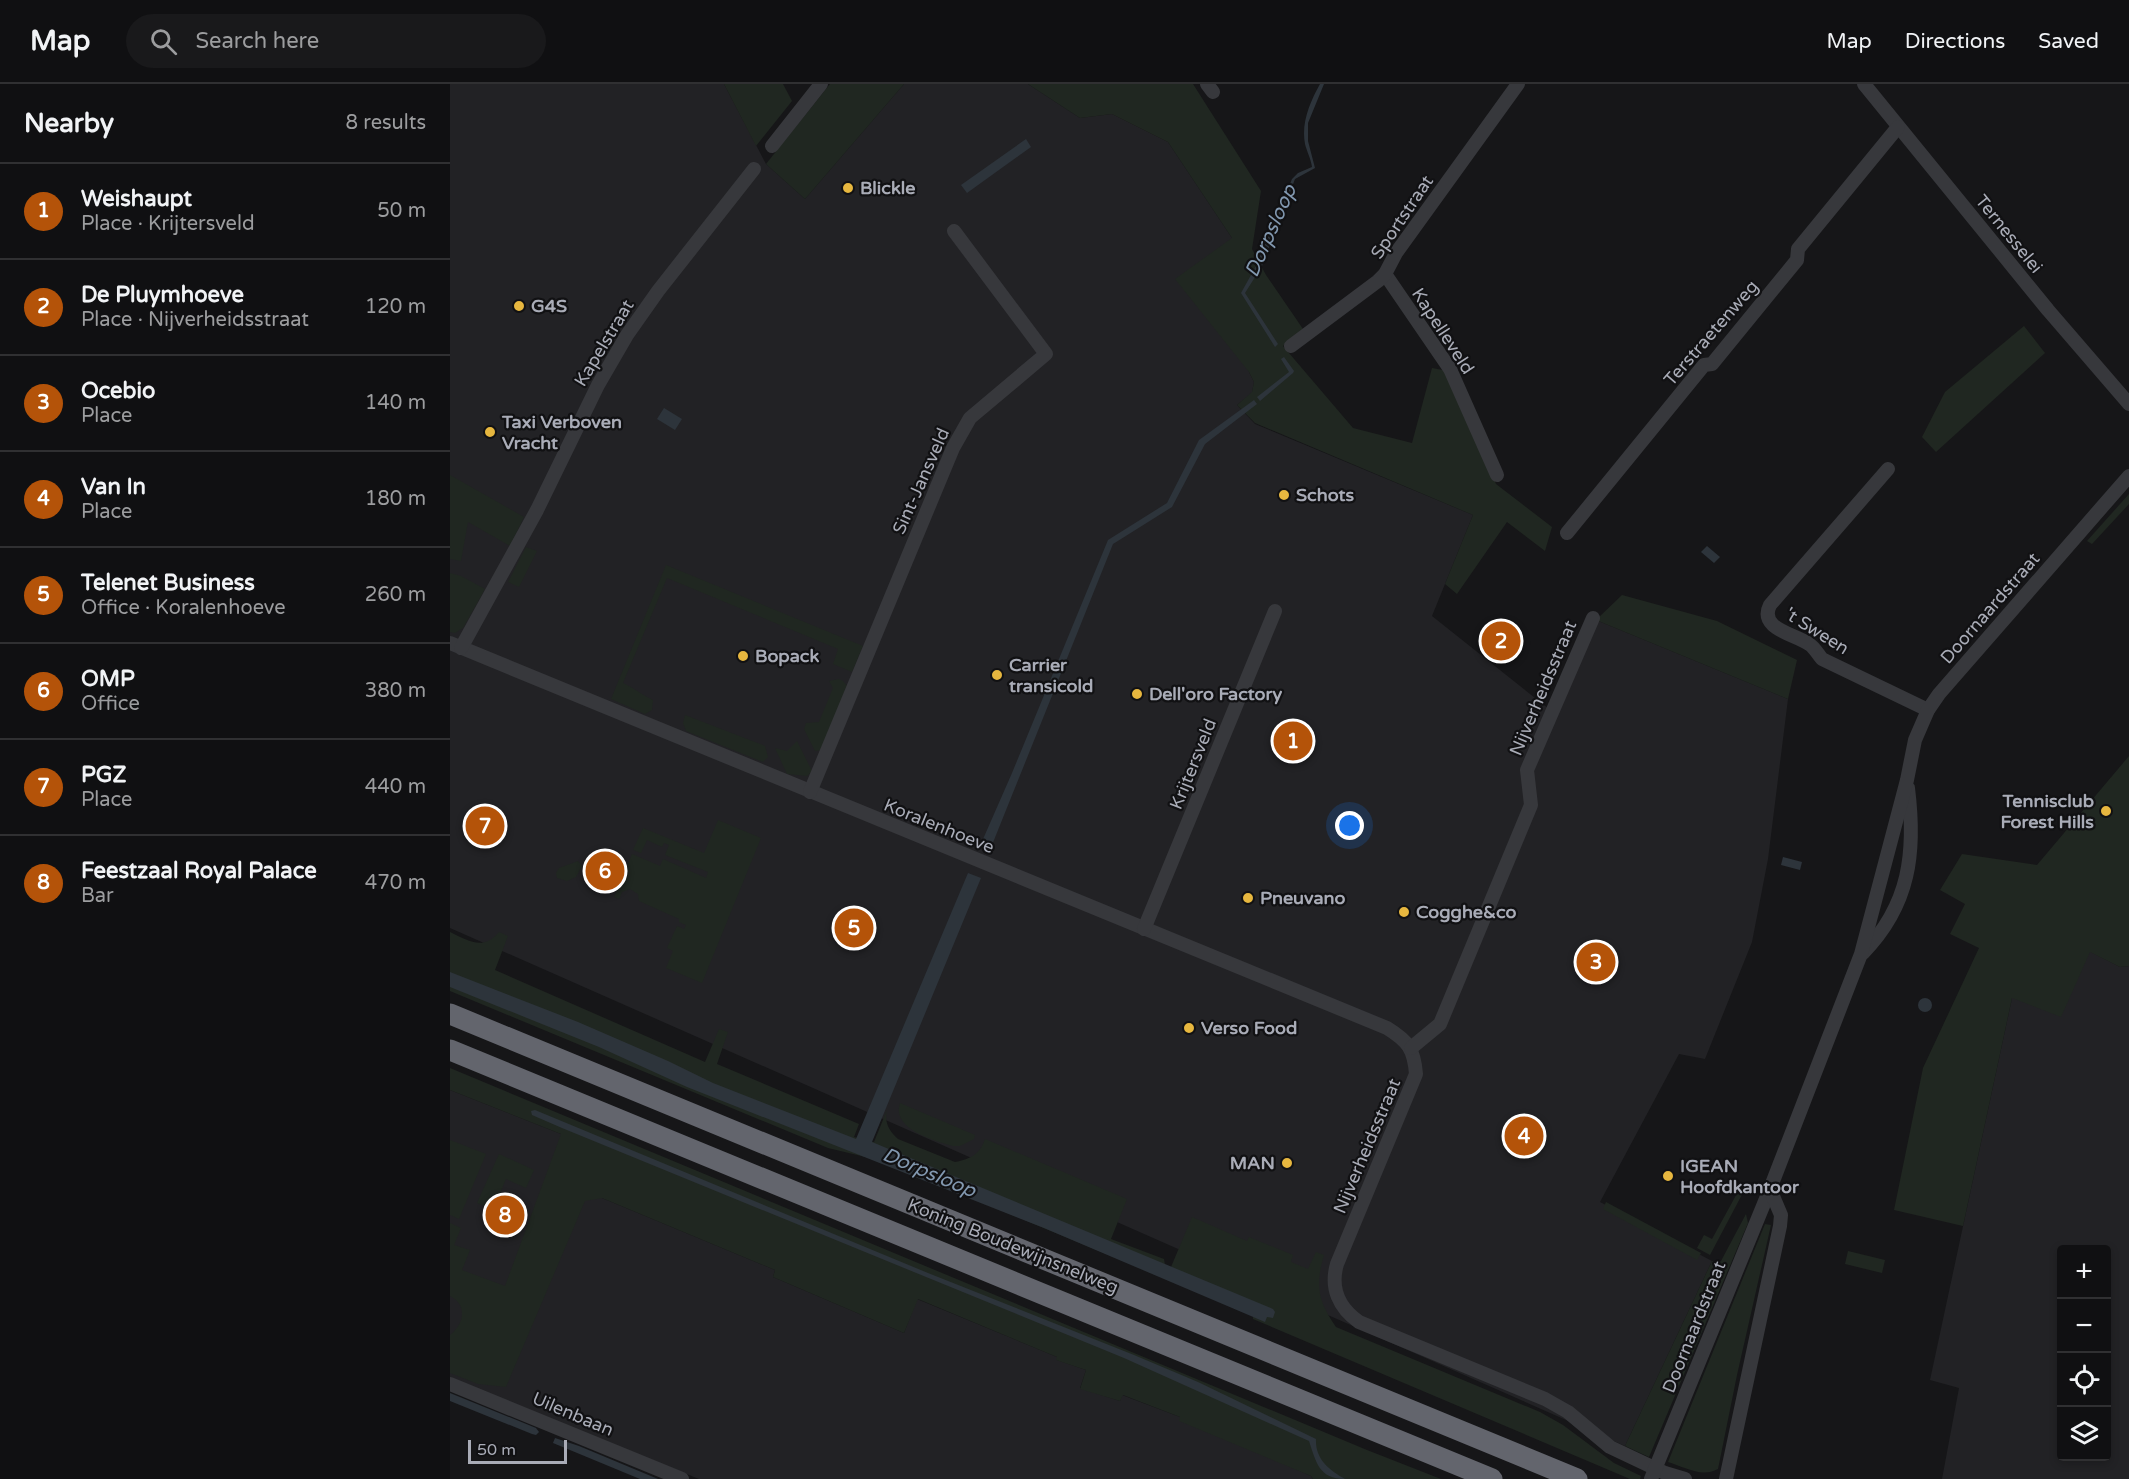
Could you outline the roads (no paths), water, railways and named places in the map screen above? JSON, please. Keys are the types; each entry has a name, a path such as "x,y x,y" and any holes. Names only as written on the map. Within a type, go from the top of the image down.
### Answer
{"highway":[{"name":"Koning Boudewijnsnelweg","path":"450,1014 1577,1479"},
{"name":"Koning Boudewijnsnelweg","path":"450,1050 1492,1479"}],"street":[{"path":"772,146 821,84"},
{"name":"Sportstraat","path":"1291,346 1384,274 1396,253 1518,84"},
{"name":"Ternesselei","path":"1864,84 2048,310 2129,404"},
{"name":"Terstraetenweg","path":"1567,533 1704,365 1712,364 1734,338 1797,260 1798,249 1898,127"},
{"name":"Kapelstraat","path":"456,646 541,503 598,385 627,335 658,291 754,169"},
{"name":"Sint-Jansveld","path":"810,792 953,448 970,418 1046,354 954,231"},
{"name":"Kapelleveld","path":"1384,274 1450,369 1497,475"},
{"name":"'t Sween","path":"1888,469 1766,612 1768,620 1782,631 1811,645 1822,658 1928,710"},
{"name":"Doornaardstraat","path":"1651,1479 1770,1189 1861,954 1907,780 1915,740 1928,710 1939,694 2129,476"},
{"name":"Krijtersveld","path":"1144,929 1275,611"},
{"name":"Nijverheidsstraat","path":"1593,618 1527,770 1532,806 1440,1024 1411,1048 1416,1074 1413,1087 1334,1274 1335,1287 1339,1302 1348,1315 1359,1322 1545,1399 1568,1412 1610,1447 1665,1473 1684,1479"},
{"name":"Koralenhoeve","path":"456,646 1387,1028 1401,1037 1411,1048"},
{"name":"Doornaardstraat","path":"1861,954 1879,936 1894,911 1904,886 1912,830 1907,780"},
{"path":"1726,1479 1780,1226 1781,1215 1770,1189"},
{"name":"Uilenbaan","path":"450,1384 682,1479"}],"water":[{"name":"Dorpsloop","path":"1320,84 1324,84 1308,123 1308,141 1315,168 1295,179 1262,266 1245,293 1278,344 1275,347 1241,293 1256,266 1292,179 1298,173 1312,167 1305,144 1304,128 1310,105"},
{"path":"1026,139 1031,147 967,193 961,185"},
{"path":"1284,357 1294,371 1293,373 1260,401 1257,397 1289,372 1281,359"},
{"path":"1254,400 1257,404 1205,444 1172,507 1113,544 990,850 980,846 1108,540 1167,503 1199,440"},
{"path":"664,408 682,419 675,430 657,419"},
{"path":"1707,546 1720,557 1714,563 1701,552"},
{"path":"1783,857 1802,862 1800,870 1781,865"},
{"name":"Dorpsloop","path":"968,873 981,878 872,1142 1273,1309 1275,1312 1273,1318 1267,1317 1265,1322 1044,1228 687,1087 599,1047 450,987 450,972 578,1022 713,1083 856,1139"},
{"path":"1925,998 1930,1000 1932,1005 1930,1010 1925,1012 1920,1010 1918,1005 1920,1000"},
{"path":"535,1110 1198,1382 1316,1439 1318,1452 1324,1463 1345,1479 1324,1473 1309,1441 1124,1358 562,1128 532,1115 531,1111"},
{"path":"450,1393 536,1428 539,1432 536,1435 532,1434 450,1401"},
{"path":"555,1438 658,1479 640,1479 553,1443"}],"place":[{"name":"Blickle","path":"848,188"},
{"name":"G4S","path":"519,306"},
{"name":"Taxi Verboven Vracht","path":"490,432"},
{"name":"Schots","path":"1284,495"},
{"name":"De Pluymhoeve","path":"1501,641"},
{"name":"Bopack","path":"743,656"},
{"name":"Carrier transicold","path":"997,675"},
{"name":"Dell'oro Factory","path":"1137,694"},
{"name":"Weishaupt","path":"1293,741"},
{"name":"Tennisclub Forest Hills","path":"2106,811"},
{"name":"PGZ","path":"485,826"},
{"name":"OMP","path":"605,871"},
{"name":"Pneuvano","path":"1248,898"},
{"name":"Cogghe&co","path":"1404,912"},
{"name":"Telenet Business","path":"854,928"},
{"name":"Ocebio","path":"1596,962"},
{"name":"Verso Food","path":"1189,1028"},
{"name":"Van In","path":"1524,1136"},
{"name":"MAN","path":"1287,1163"},
{"name":"IGEAN Hoofdkantoor","path":"1668,1176"},
{"name":"Feestzaal Royal Palace","path":"505,1215"}]}
